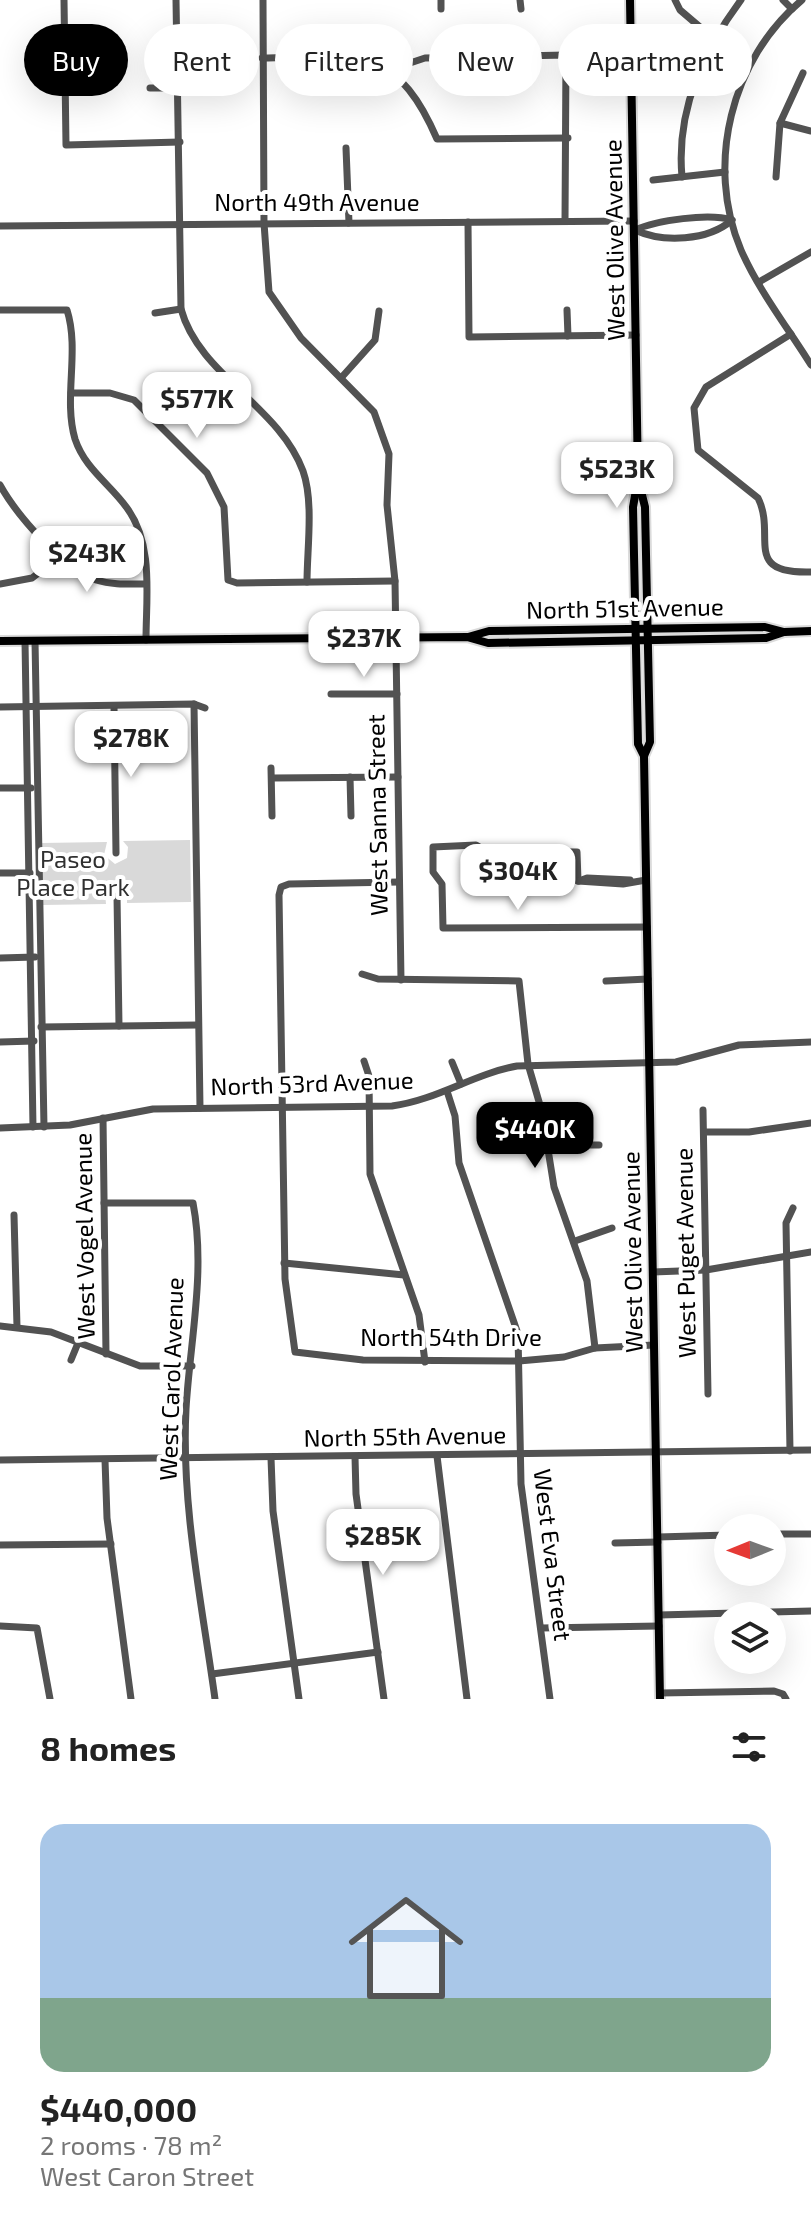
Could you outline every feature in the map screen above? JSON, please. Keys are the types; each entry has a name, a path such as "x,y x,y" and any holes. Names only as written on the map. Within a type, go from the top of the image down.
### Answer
{"main road":[{"name":"West Olive Avenue","path":"630,0 638,479 633,507 635,642 638,744 644,756"},
{"name":"West Olive Avenue","path":"638,479 645,507 648,629 650,742 644,756 660,1696"},
{"name":"North 51st Avenue","path":"0,641 467,637 489,631 765,627 784,632"},
{"name":"North 51st Avenue","path":"467,637 488,643 635,642 766,638 784,632 811,631"}],"street":[{"path":"64,0 66,145 180,142"},
{"path":"176,0 177,24"},
{"path":"263,0 264,223 269,292 282,315 292,307"},
{"path":"675,0 680,10 696,24"},
{"path":"724,24 741,0"},
{"path":"783,0 792,9"},
{"path":"802,0 762,44 742,80 729,123 725,172 732,220 742,252 811,365"},
{"path":"413,62 425,58 566,55 568,138 565,221"},
{"path":"262,58 275,58"},
{"path":"776,177 780,123 803,73"},
{"path":"413,94 423,105 437,139 568,138"},
{"path":"178,96 181,309 194,340 291,446 304,474 307,582"},
{"path":"682,177 685,124 691,96"},
{"path":"780,123 811,131"},
{"path":"346,148 349,223"},
{"path":"653,180 725,172"},
{"name":"North 49th Avenue","path":"0,226 565,221 634,225 717,215 732,220 720,231 684,237 651,238 634,225"},
{"path":"468,222 469,337 636,335"},
{"path":"759,282 811,252"},
{"path":"155,313 181,309"},
{"path":"0,310 67,310 72,426 82,454 129,511 141,533 146,640"},
{"path":"567,310 568,336"},
{"path":"341,378 375,340 379,311"},
{"name":"West Sanna Street","path":"282,315 374,412 389,454 387,505 395,581 401,980"},
{"path":"791,334 706,387 694,408 698,450 748,489 762,506 763,548 772,563 785,572 811,572"},
{"path":"71,393 110,393 134,400 207,473 224,507 228,580 395,581"},
{"path":"0,485 10,503 61,556 93,579 145,584"},
{"path":"0,584 32,578 61,556"},
{"path":"25,641 33,1127"},
{"path":"35,641 44,1127"},
{"path":"331,694 397,694"},
{"path":"0,707 194,704 205,708"},
{"path":"194,704 200,1108"},
{"path":"114,706 116,853"},
{"path":"271,768 272,816"},
{"path":"350,777 351,816"},
{"path":"273,778 398,777"},
{"path":"0,788 38,788"},
{"path":"646,880 623,884 578,881 577,852 486,851 476,845 433,847 433,872 442,884 443,928 647,927"},
{"path":"0,873 39,873"},
{"path":"399,882 289,884 281,887 281,1107 284,1263 404,1275"},
{"path":"117,896 119,1026"},
{"path":"0,958 41,957"},
{"path":"362,974 401,980 519,981 528,1064 542,1112 554,1187 587,1281 589,1321 595,1348"},
{"path":"606,981 648,979"},
{"path":"31,1027 198,1025"},
{"path":"0,1042 42,1041"},
{"name":"North 53rd Avenue","path":"0,1128 44,1127 135,1111 370,1107 423,1101 492,1071 528,1064 692,1059 739,1045 811,1042"},
{"path":"364,1061 369,1076 370,1174 421,1324 425,1362"},
{"path":"452,1062 461,1084"},
{"name":"West Eva Street","path":"447,1091 457,1127 459,1163 514,1315 519,1361 520,1456 550,1699"},
{"name":"West Puget Avenue","path":"703,1110 708,1394"},
{"name":"West Vogel Avenue","path":"103,1118 106,1354"},
{"path":"704,1132 749,1132 811,1123"},
{"path":"545,1145 599,1145"},
{"name":"West Carol Avenue","path":"104,1203 193,1203 197,1314 186,1408 187,1458 189,1500 215,1699"},
{"path":"790,1451 786,1223 793,1208"},
{"path":"14,1215 17,1327"},
{"path":"575,1241 612,1228"},
{"path":"653,1272 706,1270 811,1252"},
{"name":"North 54th Drive","path":"284,1263 295,1352 363,1360 519,1361 564,1357 595,1348 654,1345"},
{"path":"0,1326 51,1332 140,1366 192,1366"},
{"path":"71,1360 78,1343"},
{"name":"North 55th Avenue","path":"0,1460 520,1456 811,1450"},
{"path":"437,1456 467,1699"},
{"path":"355,1457 356,1494 384,1699"},
{"path":"271,1458 273,1511 299,1699"},
{"path":"105,1460 111,1544 131,1699"},
{"path":"786,1534 811,1534"},
{"path":"615,1543 714,1536"},
{"path":"0,1545 111,1544"},
{"path":"659,1615 811,1611"},
{"path":"0,1626 37,1628 50,1699"},
{"path":"541,1628 659,1626"},
{"path":"212,1674 378,1652"},
{"path":"660,1696 774,1691 784,1696"}],"green space":[{"name":"Paseo Place Park","path":"190,840 191,902 127,903 127,889 114,884 105,893 106,904 43,905 41,843 107,842 104,855 115,864 127,858 128,847 123,841"}]}
